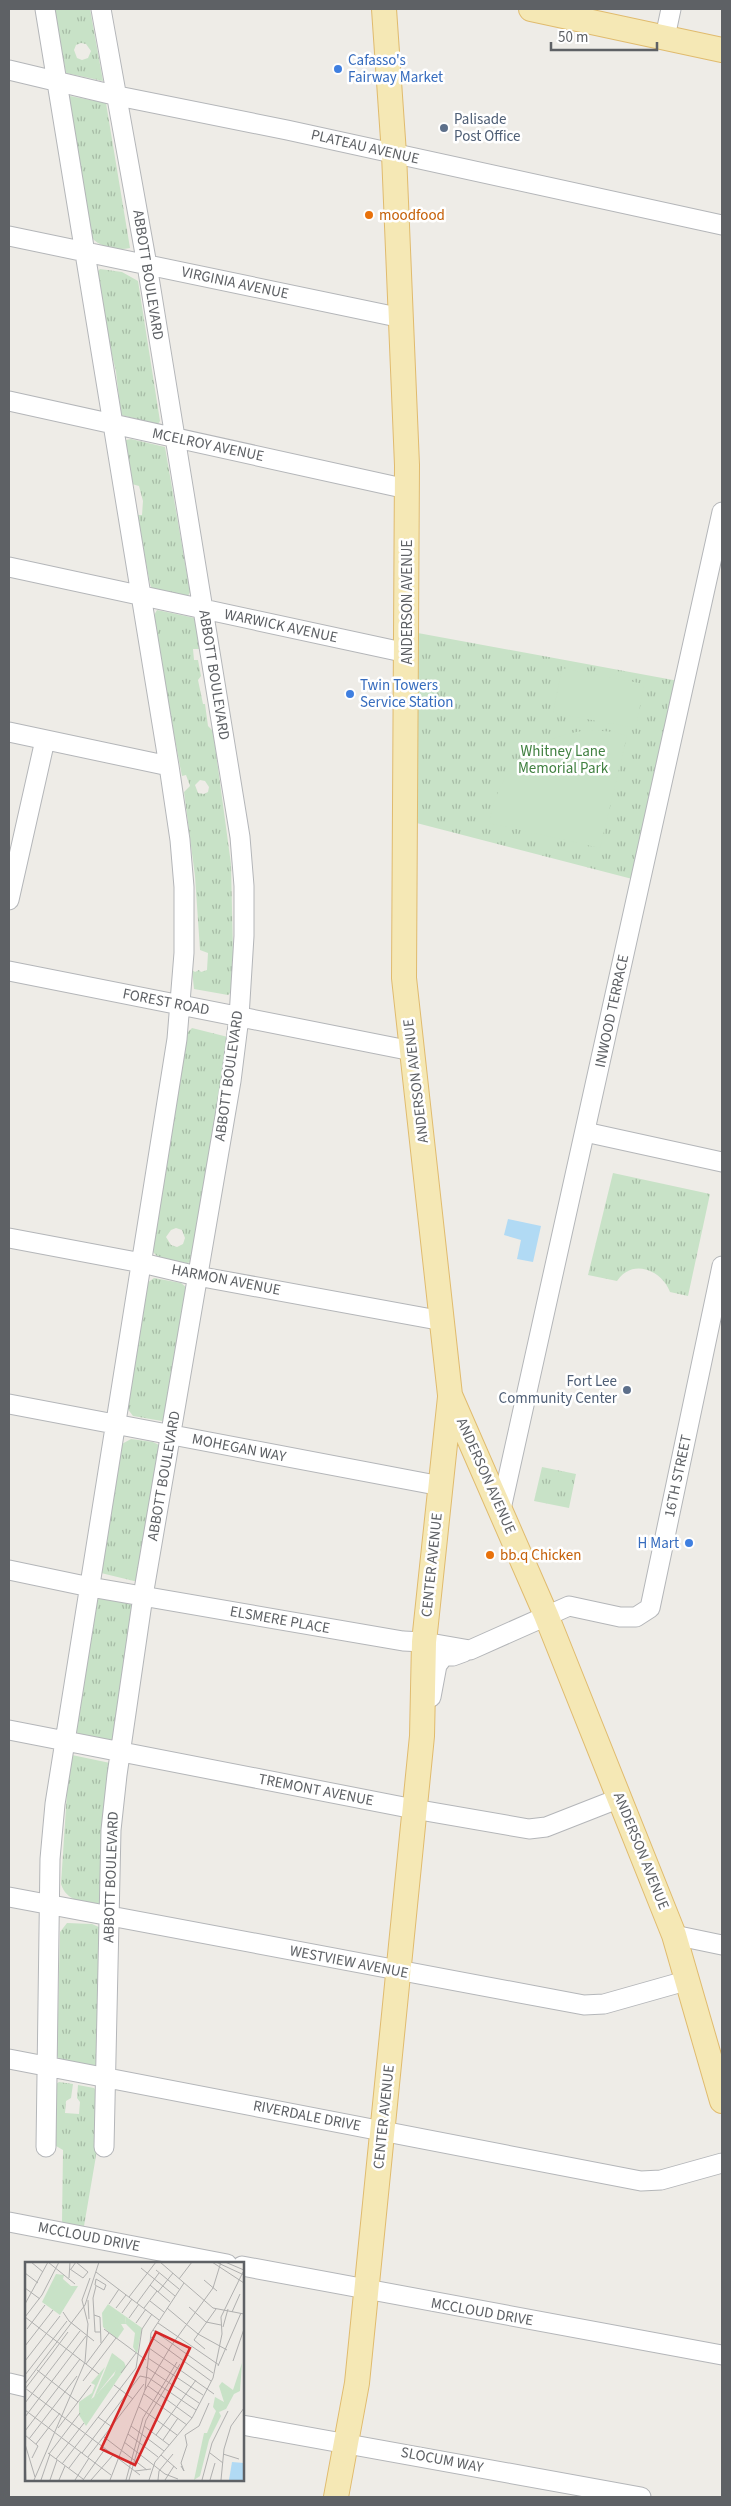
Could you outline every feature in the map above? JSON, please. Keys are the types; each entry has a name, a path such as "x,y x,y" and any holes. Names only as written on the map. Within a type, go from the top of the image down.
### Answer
{"main road":[{"name":"ANDERSON AVENUE","path":"384,9 394,154 402,318 407,489 404,978 450,1395 546,1615 674,1935 689,1980 722,2101"},
{"path":"531,9 722,50"},
{"name":"CENTER AVENUE","path":"336,2497 357,2383 422,1736 424,1642 450,1395"}],"street":[{"path":"45,9 169,766 180,840 184,887 184,943 176,1039 55,1804 50,1904 46,2147"},
{"name":"ABBOTT BOULEVARD","path":"101,9 147,265 240,836 244,886 244,936 239,1017 231,1081 144,1596 120,1750 111,1830 104,2147"},
{"path":"665,37 671,9"},
{"name":"PLATEAU AVENUE","path":"9,70 118,96 722,224"},
{"name":"VIRGINIA AVENUE","path":"9,236 402,318"},
{"name":"MCELROY AVENUE","path":"9,401 407,489"},
{"name":"INWOOD TERRACE","path":"501,1509 722,512"},
{"name":"WARWICK AVENUE","path":"9,567 407,653"},
{"path":"9,732 169,766"},
{"path":"9,900 46,740"},
{"name":"FOREST ROAD","path":"9,971 412,1051"},
{"path":"586,1132 722,1162"},
{"name":"HARMON AVENUE","path":"9,1238 142,1263 197,1276 443,1320"},
{"name":"16TH STREET","path":"546,1615 569,1606 620,1617 636,1617 650,1608 722,1266"},
{"name":"MOHEGAN WAY","path":"9,1404 441,1486"},
{"name":"ELSMERE PLACE","path":"9,1570 90,1587 403,1641 424,1642 470,1650"},
{"path":"470,1650 546,1615"},
{"name":"CENTER AVENUE","path":"422,1736 428,1716 437,1665 444,1656 454,1656 470,1650"},
{"name":"TREMONT AVENUE","path":"9,1730 120,1750 414,1809 529,1829 546,1827 620,1798"},
{"name":"WESTVIEW AVENUE","path":"9,1897 584,2005 604,2004 689,1980"},
{"path":"674,1935 722,1944"},
{"name":"RIVERDALE DRIVE","path":"9,2059 641,2180 661,2180 722,2163"},
{"name":"MCCLOUD DRIVE","path":"9,2222 217,2262"},
{"name":"MCCLOUD DRIVE","path":"244,2266 722,2355"},
{"path":"9,2383 25,2387"},
{"name":"SLOCUM WAY","path":"244,2425 345,2442 641,2497"}],"green space":[{"path":"54,9 90,9 103,81 66,73","holes":["86,44 91,51 88,58 82,60 77,58 74,50 76,45"]},
{"path":"70,96 106,103 130,248 109,248 99,244 92,238 68,99"},
{"path":"100,269 122,272 138,281 160,421 158,424 121,415 116,372 103,317 97,272"},
{"path":"131,439 165,447 190,592 188,596 152,589 150,584 137,515 142,515 143,501 139,486 132,484 125,446 126,440"},
{"path":"157,610 195,618 200,649 193,649 194,660 198,660 201,676 198,680 203,704 205,704 208,726 213,731 231,864 233,953 232,991 228,995 194,989 192,970 195,972 199,970 201,972 207,970 208,953 200,950 195,876 184,792 190,786 186,775 182,776 153,617","holes":["200,780 205,781 209,787 208,792 204,794 198,793 195,785"]},
{"name":"Whitney Lane Memorial Park","path":"407,631 684,682 640,881 405,820"},
{"path":"562,668 644,684 636,728 553,713"},
{"path":"589,730 615,732 627,736 600,848 489,823 501,786 510,771 522,758 535,747 551,739 569,733"},
{"path":"192,1028 228,1037 226,1062 191,1262 187,1263 159,1258 153,1252 184,1047 188,1032","holes":["176,1228 182,1230 185,1238 183,1244 177,1247 171,1245 166,1237 171,1230"]},
{"path":"613,1173 710,1194 688,1296 670,1292 660,1278 646,1270 630,1270 617,1281 588,1275"},
{"path":"154,1278 181,1283 187,1288 166,1420 162,1421 133,1416 127,1408 147,1283"},
{"path":"131,1439 153,1442 161,1446 138,1581 101,1573 120,1445"},
{"path":"542,1467 576,1474 569,1508 534,1501"},
{"path":"97,1598 133,1603 113,1741 76,1735 74,1732"},
{"path":"72,1755 110,1763 101,1904 83,1902 72,1898 63,1890 61,1884 69,1762"},
{"path":"67,1923 92,1924 101,1928 98,2063 94,2067 59,2060 57,2055 60,1932"},
{"path":"59,2082 73,2084 71,2098 66,2101 65,2113 79,2114 78,2085 94,2088 97,2092 96,2156 84,2226 62,2223 63,2150 56,2146 55,2142 56,2084"}],"water":[{"path":"508,1219 541,1226 533,1262 517,1259 521,1240 504,1235"}],"place":[{"name":"Cafasso's Fairway Market","path":"338,69"},
{"name":"Palisade Post Office","path":"444,128"},
{"name":"moodfood","path":"369,215"},
{"name":"Twin Towers Service Station","path":"350,694"},
{"name":"Fort Lee Community Center","path":"627,1390"},
{"name":"H Mart","path":"689,1543"},
{"name":"bb.q Chicken","path":"490,1555"}]}
